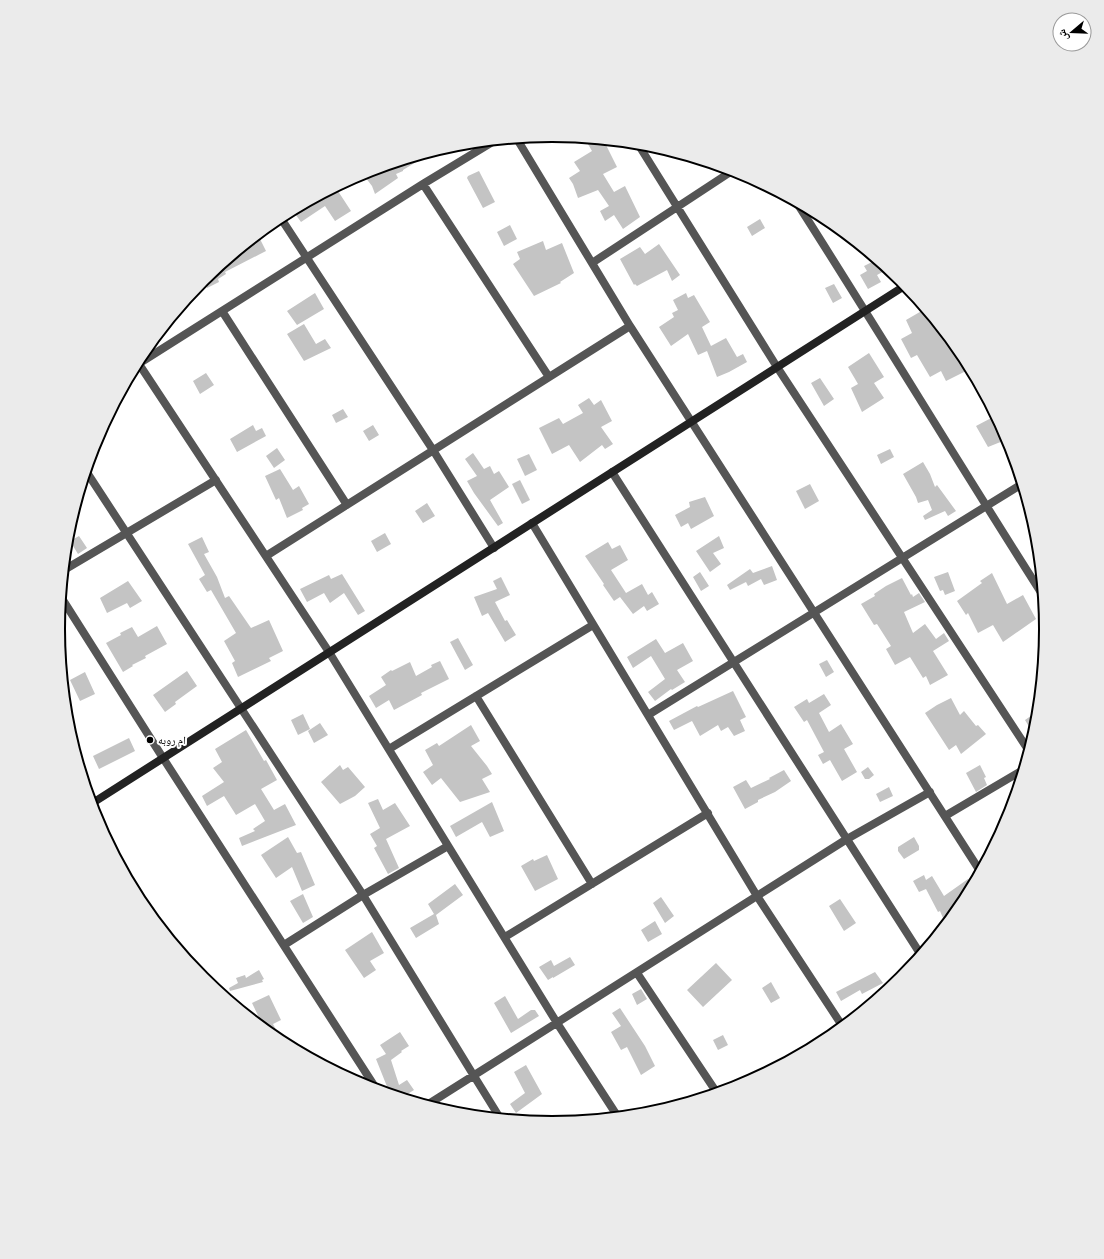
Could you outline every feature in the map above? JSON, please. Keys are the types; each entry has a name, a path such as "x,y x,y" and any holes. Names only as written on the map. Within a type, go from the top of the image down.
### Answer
{"main road":[{"path":"96,801 900,290"}],"street":[{"path":"520,144 630,326 977,867"},
{"path":"147,358 483,148"},
{"path":"643,151 777,367 1025,745"},
{"path":"592,263 725,175"},
{"path":"423,184 549,377"},
{"path":"803,212 1037,586"},
{"path":"284,223 433,450 494,548"},
{"path":"222,311 347,505"},
{"path":"266,556 630,326"},
{"path":"140,370 216,480 329,652 557,1023 615,1112"},
{"path":"612,472 918,951"},
{"path":"90,477 363,895 497,1113"},
{"path":"69,567 216,480"},
{"path":"648,715 1017,487"},
{"path":"532,523 757,896 840,1022"},
{"path":"66,605 163,758 373,1082"},
{"path":"389,749 593,625"},
{"path":"476,696 592,884"},
{"path":"945,816 1017,774"},
{"path":"434,1102 847,839 930,792"},
{"path":"505,938 708,814"},
{"path":"284,945 363,895 448,846"},
{"path":"637,972 714,1089"}],"building":[{"path":"588,144 607,146 617,167 603,174 614,192 625,186 640,217 623,229 614,215 605,221 600,211 609,206 598,190 578,198 569,178 580,171 574,162 592,151"},
{"path":"416,162 396,174 398,178 375,194 372,186 367,180 395,168"},
{"path":"479,171 495,202 483,208 467,178 468,176"},
{"path":"339,192 351,211 335,221 325,206 301,222 296,216"},
{"path":"760,219 765,228 752,236 747,227"},
{"path":"510,225 517,239 504,246 497,232"},
{"path":"260,240 266,251 225,272 226,274 218,279 219,282 207,288 208,285 231,263"},
{"path":"543,241 546,250 562,243 574,273 560,282 561,283 534,296 513,264 520,259 517,252"},
{"path":"659,244 680,275 672,281 667,270 637,286 635,284 634,285 620,259 640,247 645,254"},
{"path":"872,262 882,272 877,275 881,282 868,289 860,275 867,271 864,266"},
{"path":"834,284 842,298 833,303 825,288"},
{"path":"315,293 324,309 297,325 287,311"},
{"path":"686,293 688,298 694,295 710,322 702,327 711,346 726,338 737,357 743,354 747,362 717,377 707,351 698,355 688,334 671,346 659,327 674,317 672,313 678,310 673,300"},
{"path":"921,311 965,372 946,381 941,371 930,377 917,355 911,358 901,339 912,333 906,320"},
{"path":"304,324 316,344 325,339 331,348 304,361 287,334"},
{"path":"869,353 884,377 874,383 884,398 862,412 851,388 858,384 848,367"},
{"path":"206,373 214,385 200,394 193,381"},
{"path":"820,378 834,399 824,406 811,383"},
{"path":"589,398 594,405 601,400 612,421 601,427 613,444 605,449 602,445 580,462 569,445 552,454 539,428 559,418 563,424 583,413 578,405"},
{"path":"343,409 348,417 336,423 332,415"},
{"path":"991,418 1001,442 988,447 976,426"},
{"path":"253,425 256,431 262,428 266,436 237,452 230,439"},
{"path":"373,425 379,435 369,441 363,431"},
{"path":"277,448 285,460 274,468 266,456"},
{"path":"890,449 894,457 881,464 877,455"},
{"path":"473,453 484,469 490,466 494,474 499,471 509,487 490,500 503,523 498,526 467,481 477,476 465,459"},
{"path":"529,454 537,470 525,476 517,459"},
{"path":"923,462 935,487 937,485 956,511 948,516 945,511 925,520 923,516 932,510 928,500 918,503 903,474"},
{"path":"280,469 293,490 299,486 309,504 302,508 303,510 287,518 279,498 276,500 265,476"},
{"path":"520,480 530,500 522,504 512,484"},
{"path":"810,484 819,501 805,509 796,491"},
{"path":"705,497 714,516 691,529 688,523 681,527 675,515 690,507 689,502"},
{"path":"427,503 435,516 423,523 415,511"},
{"path":"385,533 391,544 377,552 371,541"},
{"path":"79,536 87,548 78,554 72,545 73,539"},
{"path":"719,536 724,548 713,553 721,564 710,572 696,551"},
{"path":"202,537 209,552 204,554 217,577 225,598 229,596 251,628 269,620 283,651 269,658 271,661 238,677 232,663 235,661 224,641 236,633 211,590 207,592 199,579 205,575 188,544"},
{"path":"608,542 612,549 620,545 628,560 611,570 626,593 642,584 648,595 652,592 659,604 647,611 644,606 633,614 620,597 614,601 585,556"},
{"path":"772,566 777,580 764,585 761,579 748,586 746,582 730,590 727,585 750,569 753,573"},
{"path":"700,572 709,586 701,591 693,577"},
{"path":"948,572 955,591 945,595 943,590 940,591 934,577"},
{"path":"992,573 1007,604 1023,595 1036,619 1003,642 993,625 978,633 968,613 966,615 957,601 982,583 980,581"},
{"path":"342,574 365,611 358,615 344,593 330,603 324,593 307,602 300,589 329,575 331,579"},
{"path":"501,577 510,595 495,602 505,621 507,620 516,635 505,642 488,613 482,616 474,597 497,589 493,581"},
{"path":"902,578 911,595 912,594 913,597 919,593 925,602 904,612 913,633 925,624 936,639 944,633 949,641 933,651 948,675 930,685 926,676 923,678 910,657 895,665 886,649 891,646 877,624 874,625 861,604 875,596 874,594 886,586"},
{"path":"128,581 142,601 130,608 127,603 107,613 100,598"},
{"path":"157,626 167,644 145,656 146,658 132,665 133,666 123,672 106,643 132,627 138,637"},
{"path":"458,638 473,665 465,670 450,642"},
{"path":"656,639 665,653 683,643 693,661 677,670 685,682 672,690 671,689 655,701 648,692 665,679 651,656 633,668 627,657"},
{"path":"827,660 834,672 826,677 819,664"},
{"path":"440,661 449,679 421,693 422,695 394,710 389,700 376,708 369,696 386,685 381,677 391,670 392,671 410,662 416,676 432,667 431,665"},
{"path":"187,671 197,686 175,702 176,704 165,712 153,695"},
{"path":"85,672 95,694 80,701 70,680"},
{"path":"733,691 746,717 740,720 745,731 734,736 728,727 721,731 718,725 700,736 692,721 674,730 669,721 697,706 698,707"},
{"path":"824,694 831,705 819,713 829,732 841,724 853,744 844,749 857,772 842,781 830,760 823,764 818,755 824,752 807,720 804,722 794,707 807,699 809,703"},
{"path":"951,698 960,715 964,711 976,726 978,725 986,734 961,754 956,745 949,750 925,713"},
{"path":"303,714 310,729 298,735 291,720"},
{"path":"1031,716 1029,727 1025,720"},
{"path":"320,723 328,735 314,743 308,731"},
{"path":"471,725 480,741 471,746 492,774 482,779 490,792 460,802 441,778 432,785 423,772 433,765 425,750 437,743 439,746"},
{"path":"246,730 277,780 261,789 274,810 285,804 296,825 242,846 239,838 255,831 253,829 265,821 255,804 236,815 224,796 207,806 202,796 224,782 213,768 222,762 215,749"},
{"path":"129,738 135,751 99,769 93,756"},
{"path":"340,765 343,770 348,767 365,787 355,796 340,804 321,782"},
{"path":"980,765 986,777 984,778 987,785 976,792 966,773"},
{"path":"868,767 874,775 869,779 865,779 861,772"},
{"path":"784,770 791,781 745,809 733,787 746,780 751,788"},
{"path":"889,787 893,796 880,802 876,794"},
{"path":"378,799 383,810 395,803 410,826 386,839 399,868 388,874 374,848 377,846 370,834 380,828 368,803"},
{"path":"492,802 504,831 490,837 482,822 456,837 450,826"},
{"path":"288,837 297,853 301,852 315,885 302,891 292,867 276,878 261,855"},
{"path":"914,837 919,846 919,850 904,859 898,851 898,847"},
{"path":"547,855 558,879 535,891 521,866 533,859 534,861"},
{"path":"924,875 926,880 932,876 944,896 968,879 969,881 943,919 940,911 938,912 926,889 919,892 913,881"},
{"path":"455,884 463,895 436,915 439,924 416,938 410,928 434,914 428,904"},
{"path":"303,894 313,917 303,923 290,901"},
{"path":"661,897 674,916 665,923 653,903"},
{"path":"840,899 856,923 844,931 829,906"},
{"path":"655,921 662,934 648,942 641,930"},
{"path":"372,932 384,953 370,961 376,970 364,978 345,950"},
{"path":"570,957 575,965 548,980 539,967 551,960 554,966"},
{"path":"716,963 732,980 703,1007 687,990"},
{"path":"259,970 264,979 262,980 263,982 230,991 229,988 238,983 236,978 245,975 246,978"},
{"path":"875,972 883,983 862,994 860,990 841,1001 836,992"},
{"path":"771,982 780,998 771,1003 762,988"},
{"path":"641,989 647,999 637,1005 632,994"},
{"path":"269,995 281,1020 273,1024 277,1031 259,1018 252,1003"},
{"path":"505,996 518,1019 531,1010 535,1010 539,1016 511,1033 494,1003"},
{"path":"620,1008 645,1046 655,1066 641,1075 627,1047 621,1050 611,1032 621,1026 612,1013"},
{"path":"400,1032 409,1046 391,1060 399,1085 407,1080 414,1090 407,1094 388,1088 376,1059 386,1054 380,1045"},
{"path":"723,1035 728,1045 718,1050 713,1040"},
{"path":"526,1065 542,1094 516,1113 510,1104 525,1093 514,1072"}],"place":[{"name":"ام روبه","path":"150,740"}]}
